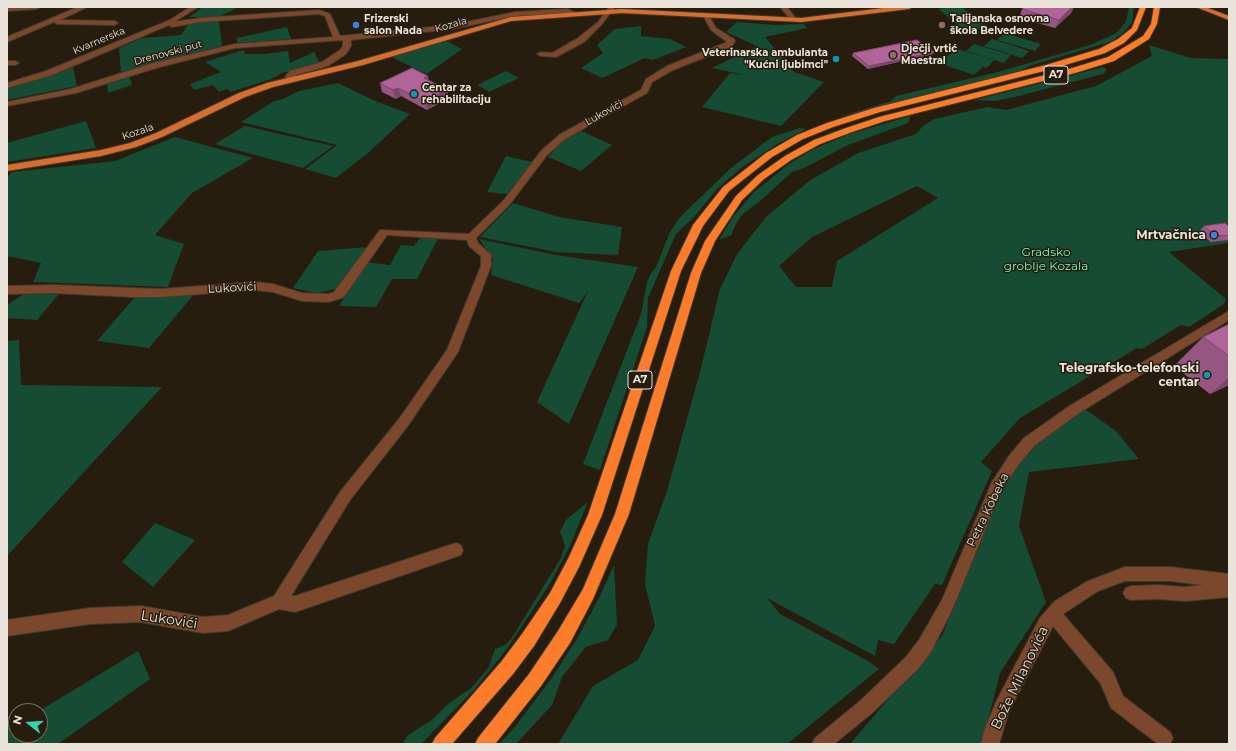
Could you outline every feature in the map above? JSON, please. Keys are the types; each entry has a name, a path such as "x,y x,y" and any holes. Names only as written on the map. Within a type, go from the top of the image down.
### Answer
{"highway":[{"name":"A7","path":"441,744 471,712 520,651 555,598 574,562 595,514 676,271 698,225 726,189 768,155 795,140 830,125 877,110 1056,66 1102,51 1121,40 1135,29 1143,7"},
{"name":"A7","path":"484,744 535,680 564,637 588,594 622,514 696,273 712,236 739,198 761,177 788,158 838,134 882,119 1072,71 1112,59 1132,48 1146,37 1154,24 1157,7"}],"main road":[{"name":"Kozala","path":"7,168 100,153 133,145 159,135 242,95 290,80 360,64 511,19 610,9 708,17 794,20 815,19 909,7"},
{"path":"1199,7 1229,18"}],"street":[{"path":"7,9 37,7"},
{"path":"7,40 72,13 75,8 84,7"},
{"name":"Kvarnerska","path":"7,86 49,73 164,24 195,7"},
{"path":"506,7 508,15"},
{"path":"783,7 794,20"},
{"path":"541,54 554,55 580,40 599,24 610,9"},
{"name":"Drenovski put","path":"7,104 39,99 73,91 153,66 220,49 248,44 347,38 462,25 508,15 561,11 573,13"},
{"path":"164,24 200,20 322,12 328,15 338,38"},
{"name":"Lukovići","path":"7,290 54,289 154,293 255,286 273,288 302,297 328,298 338,295 342,292 384,232 471,237 507,202 544,153 562,137 644,91 649,81 670,68 728,45 731,41 713,29 708,17"},
{"path":"46,23 68,21 115,23"},
{"name":"Kozala","path":"290,80 289,77 293,73 325,64 343,52 347,46 347,38"},
{"path":"279,601 345,496 403,423 452,352 486,266 486,255 473,244 471,237"},
{"name":"Petra Kobeka","path":"821,744 866,707 912,663 925,646 947,605 997,486 1014,460 1029,442 1075,409 1117,382 1229,315"},
{"name":"Lukovići","path":"7,628 90,616 141,614 203,625 228,623 279,601 295,604 456,550"},
{"name":"Bože Milanovića","path":"990,744 993,731 1003,706 1045,623 1060,606 1093,586 1125,574 1170,574 1229,581"},
{"path":"1131,594 1158,592 1185,594 1229,590"},
{"name":"Bože Milanovića","path":"1052,614 1107,678 1117,702 1128,712 1164,738"}],"green space":[{"path":"203,7 239,7 218,17 189,17"},
{"path":"962,7 990,28 966,31 938,9"},
{"path":"1129,7 1134,7 1132,22 1123,33 1110,42 1029,66 1018,72 835,118 891,101 896,96 998,72 1087,46 1115,34 1126,22"},
{"path":"219,21 222,46 121,72 119,48 142,38 181,35 190,22"},
{"path":"737,22 775,25 804,24 807,28 765,37 794,72 824,82 781,126 702,107 730,73 745,75 712,68 757,46 726,32"},
{"path":"641,26 641,36 670,39 686,47 653,60 645,58 602,78 581,68 603,53 597,45 615,29"},
{"path":"287,27 291,39 237,43 237,38"},
{"path":"1004,33 1041,44 1035,51 997,40"},
{"path":"992,39 1029,51 1022,58 984,46"},
{"path":"444,40 462,49 427,74 391,57"},
{"path":"974,44 1011,55 1004,63 966,51"},
{"name":"Gradsko groblje Kozala","path":"1149,45 1191,58 1229,59 1229,243 1169,252 1226,299 1224,304 1189,327 1181,325 1142,349 1137,348 1020,418 981,462 992,471 942,585 935,584 894,644 878,640 875,656 767,598 780,614 868,661 879,669 787,744 558,744 593,686 638,660 655,626 645,584 648,544 667,491 701,368 720,289 737,254 766,217 809,181 858,153 916,134 923,126 934,119 987,107 1006,110 1096,86 1152,56","holes":["917,186 938,198 837,261 832,287 796,287 779,266 812,237"]},
{"path":"957,49 994,60 987,68 972,63 983,67 974,75 939,63"},
{"path":"243,50 246,54 265,54 288,51 290,63 314,52 320,63 282,73 271,79 231,92 227,89 219,92 213,85 194,90 190,84 221,72 205,62"},
{"path":"73,67 77,86 7,100 7,88 54,75"},
{"path":"1104,67 1107,70 1103,74 1015,97 994,101 975,100"},
{"path":"506,71 519,78 489,92 477,85"},
{"path":"129,75 132,85 108,93 107,82"},
{"path":"338,83 373,100 410,114 368,153 336,178 305,169 337,145 241,122 274,101 283,99 299,91"},
{"path":"910,116 909,122 903,125 848,145 804,168 792,172 759,202 743,214 737,222 731,235 719,240 732,218 754,192 789,164 814,149 850,134"},
{"path":"86,121 96,148 7,162 7,143"},
{"path":"245,126 333,146 303,168 215,144"},
{"path":"800,128 806,129 777,144 741,168 717,189 696,215 676,234 648,298 647,327 600,470 583,464 641,314 647,282 651,273 656,267 670,232 680,217 731,168 772,137"},
{"path":"579,130 612,145 581,171 548,157 563,140"},
{"path":"175,137 253,158 192,193 155,235 184,244 168,287 33,282 41,263 7,256 7,177 12,172 115,161"},
{"path":"506,156 532,162 508,194 487,192"},
{"path":"513,203 559,217 622,227 618,255 556,252 480,237"},
{"path":"421,237 438,239 417,279 392,279 376,307 339,306 366,262 390,265 401,245 414,246"},
{"path":"479,239 556,255 638,267 569,424 537,402 588,291 579,303 491,275 493,259"},
{"path":"368,247 341,288 316,293 293,288 318,251"},
{"path":"25,293 60,293 37,320 7,318 7,305"},
{"path":"195,293 149,348 97,341 135,297"},
{"path":"19,340 21,385 162,387 7,556 7,341"},
{"path":"1082,407 1116,431 1139,459 1029,472 1019,526 1046,602 1000,673 982,744 850,744 942,636 999,490 1029,445"},
{"path":"588,502 570,546 551,582 509,646 475,689 421,744 402,744 408,735 432,720 448,704 471,688 489,667 495,649 505,645 511,639 561,558 565,545 560,532 566,520"},
{"path":"155,523 195,540 153,587 122,562"},
{"path":"614,565 617,625 608,640 586,647 562,677 552,705 516,744 499,744 514,728 551,679 578,637 599,598"},
{"path":"138,651 150,679 58,744 33,744 48,743 48,706"},
{"path":"8,717 8,743 24,744 7,744"}],"building":[{"path":"1025,7 1072,7 1059,20 1022,9"},
{"name":"Dječji vrtić Maestral","path":"917,40 934,52 869,66 853,53"},
{"path":"412,68 428,76 424,78 447,90 425,101 398,88 393,90 380,83"},
{"path":"1225,223 1229,227 1229,235 1216,236 1204,226"},
{"path":"1229,324 1229,356 1203,337"}],"place":[{"name":"Frizerski salon Nada","path":"356,25"},
{"name":"Talijanska osnovna škola Belvedere","path":"942,25"},
{"name":"Dječji vrtić Maestral","path":"893,55"},
{"name":"Veterinarska ambulanta \"Kućni ljubimci\"","path":"836,59"},
{"name":"Centar za rehabilitaciju","path":"414,94"},
{"name":"Mrtvačnica","path":"1214,235"},
{"name":"Telegrafsko-telefonski centar","path":"1207,375"}]}
